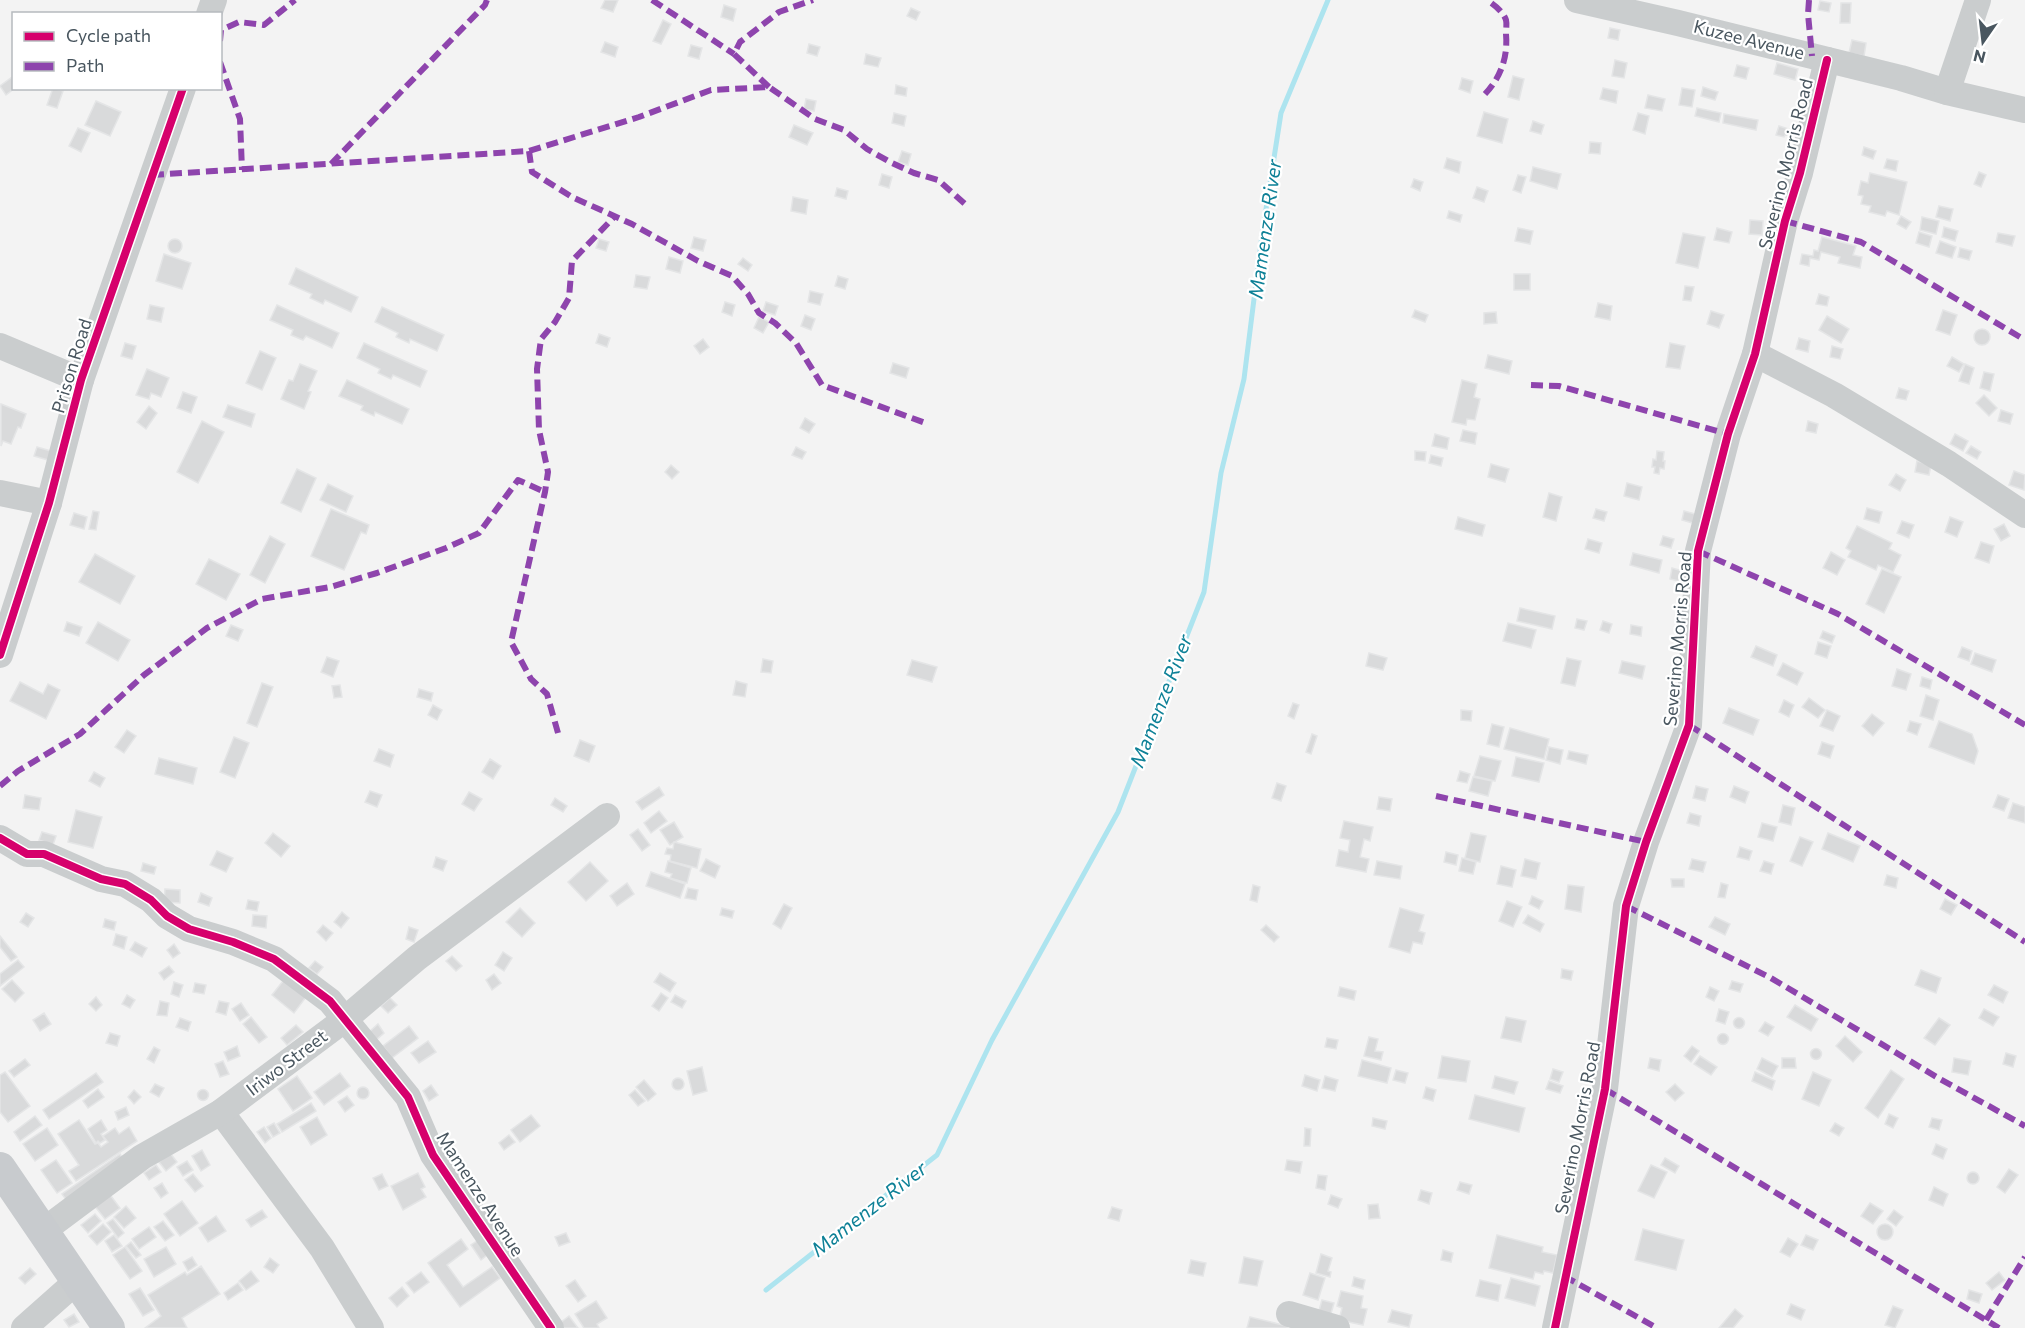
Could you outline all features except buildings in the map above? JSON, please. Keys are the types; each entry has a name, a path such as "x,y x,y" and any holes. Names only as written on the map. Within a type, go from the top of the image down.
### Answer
{"main road":[{"path":"0,1168 109,1328"}],"street":[{"name":"Kuzee Avenue","path":"1577,0 1678,22 2025,110"},
{"path":"1947,92 1978,0"},
{"name":"Severino Morris Road","path":"1555,1328 1605,1089 1626,906 1646,842 1689,725 1698,551 1728,434 1755,354 1785,221 1800,173 1827,60"},
{"name":"Prison Road","path":"0,655 49,503 81,380 182,90"},
{"path":"0,346 81,380"},
{"path":"1755,354 1834,395 1949,464 2025,515"},
{"path":"0,492 49,503"},
{"name":"Iriwo Street","path":"42,1231 142,1156 221,1113 344,1020 417,958 607,816"},
{"name":"Mamenze Avenue","path":"0,838 27,854 44,854 101,879 125,884 152,900 167,916 189,929 233,942 274,959 330,1001 408,1097 433,1155 551,1328"},
{"path":"221,1113 322,1248 371,1328"},
{"path":"24,1328 77,1281"},
{"path":"1289,1314 1337,1328"}],"waterway":[{"name":"Mamenze River","path":"766,1290 937,1155 992,1040 1118,812 1204,592 1221,473 1244,379 1262,235 1281,113 1328,0"}],"marked path":[{"path":"222,30 239,22 264,25 295,0"},
{"path":"331,164 485,5 487,0"},
{"path":"652,0 734,54"},
{"path":"769,87 734,54 740,42 779,12 813,0"},
{"path":"1485,94 1499,74 1506,42 1505,17 1487,0"},
{"path":"1809,0 1812,56"},
{"path":"222,68 240,119 242,170"},
{"path":"152,175 529,151 639,117 711,90 769,87 815,119 844,130 867,149 890,162 914,173 938,180 965,204"},
{"path":"529,151 532,172 572,197 632,224 698,261 732,276 748,294 759,313 775,323 796,343 822,385 928,424"},
{"path":"558,733 547,694 531,679 511,642 548,472 539,430 537,369 541,339 555,322 569,298 572,261 615,216"},
{"path":"1785,221 1861,242 2025,340"},
{"path":"1531,385 1559,386 1728,434"},
{"path":"0,786 18,771 80,734 144,675 207,628 262,599 330,587 377,573 446,548 479,533 518,480 545,492"},
{"path":"1698,551 1838,614 2025,725"},
{"path":"1689,725 2025,942"},
{"path":"1436,796 1646,842"},
{"path":"1626,906 1771,978 1940,1079 2025,1126"},
{"path":"1605,1089 1999,1328"},
{"path":"1986,1320 2025,1257"},
{"path":"1564,1276 1657,1328"}],"cycle path":[{"path":"1555,1328 1605,1089 1626,906 1646,842 1689,725 1698,551 1728,434 1755,354 1785,221 1800,173 1827,60"},
{"path":"0,655 49,503 81,380 182,90"},
{"path":"0,838 27,854 44,854 101,879 125,884 151,900 167,916 189,929 233,942 274,959 330,1001 408,1097 433,1155 551,1328"}]}
